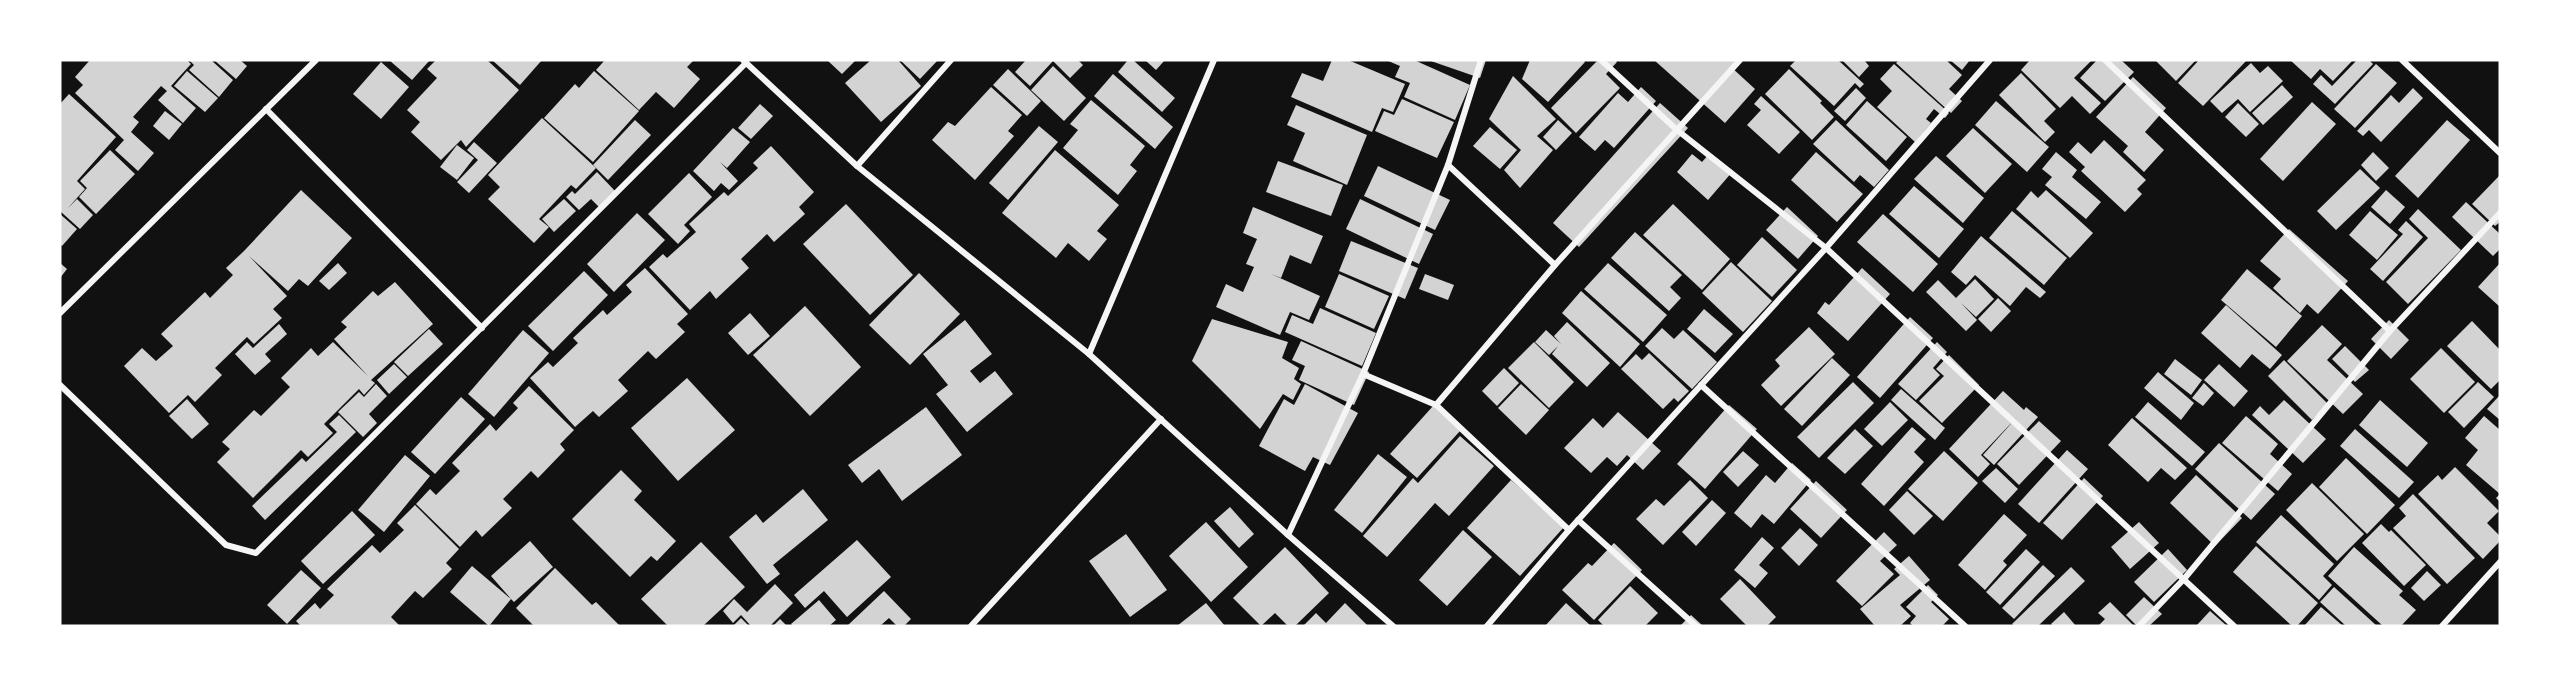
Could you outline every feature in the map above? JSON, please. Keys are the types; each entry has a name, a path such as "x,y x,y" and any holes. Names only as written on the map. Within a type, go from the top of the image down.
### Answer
{"street":[{"path":"60,313 316,60"},
{"path":"857,166 951,60"},
{"path":"1089,354 1214,60"},
{"path":"1288,535 1363,374 1448,165 1481,60"},
{"path":"1601,60 1677,130 1826,248 2234,626"},
{"path":"1436,405 1555,265 1740,60"},
{"path":"1487,626 1569,530 1826,248 1990,60"},
{"path":"2105,60 2390,332"},
{"path":"2402,60 2500,153"},
{"path":"60,385 226,545 256,553 745,62 857,166 1089,354 1288,535 1393,626"},
{"path":"266,109 482,328"},
{"path":"1448,165 1555,265"},
{"path":"2139,626 2184,579 2390,332 2500,213"},
{"path":"1363,374 1436,405 1569,530"},
{"path":"1701,385 1965,626"},
{"path":"971,626 1161,419"},
{"path":"1578,520 1696,626"},
{"path":"2442,626 2500,562"}],"building":[{"path":"90,60 187,60 191,64 171,86 196,108 183,123 158,100 167,91 161,86 133,117 139,122 131,132 154,153 138,171 115,150 124,140 75,93 83,85 75,77"},
{"path":"189,60 211,60 233,80 219,97 189,70 194,65"},
{"path":"214,60 240,60 247,66 236,79"},
{"path":"389,60 430,60 412,80"},
{"path":"436,60 487,60 519,90 466,147 461,140 441,160 411,132 420,122 407,110 437,78 427,69"},
{"path":"492,60 542,60 520,85"},
{"path":"605,60 694,60 687,67 700,79 674,108 656,92 639,110 596,70"},
{"path":"827,60 856,60 842,74"},
{"path":"871,60 898,60 921,86 881,122 845,83"},
{"path":"900,60 938,60 920,79"},
{"path":"1026,60 1078,60 1083,65 1070,78 1053,61 1030,86 1015,72"},
{"path":"1128,60 1133,60 1175,98 1162,112 1118,72"},
{"path":"1145,60 1165,60 1156,70"},
{"path":"1332,60 1348,60 1405,84 1393,112 1382,108 1372,132 1291,97 1302,73 1323,81"},
{"path":"1386,60 1414,60 1470,85 1455,120 1404,97 1410,83 1395,77 1400,66"},
{"path":"1428,60 1486,60 1480,78"},
{"path":"1530,60 1583,60 1585,62 1548,102 1522,79"},
{"path":"1598,60 1617,62 1606,74 1620,88 1576,133 1551,108"},
{"path":"1654,60 1733,60 1736,62 1731,67 1755,89 1725,123"},
{"path":"1796,60 1838,60 1864,84 1860,88 1855,83 1834,106 1790,66"},
{"path":"1842,60 1864,60 1869,66 1859,77"},
{"path":"1899,60 1946,60 1962,75 1949,89 1962,101 1951,113 1896,63"},
{"path":"1950,60 1970,60 1962,70"},
{"path":"2030,60 2092,60 2074,78 2101,103 2090,114 2072,96 2060,108 2021,70"},
{"path":"2097,60 2121,60 2134,72 2105,101 2080,78"},
{"path":"2155,60 2196,60 2176,81"},
{"path":"2199,60 2247,60 2203,106 2178,83"},
{"path":"2290,60 2353,60 2333,81 2320,69 2311,79"},
{"path":"2357,60 2369,60 2373,64 2335,104 2313,84 2321,75 2332,86"},
{"path":"381,62 409,87 381,119 353,94"},
{"path":"2251,63 2260,73 2268,66 2283,81 2250,112 2238,99 2222,113 2210,101"},
{"path":"1894,64 1949,113 1945,118 1934,109 1926,119 1931,123 1915,142 1877,107 1892,91 1880,79"},
{"path":"2376,64 2397,83 2355,128 2334,109"},
{"path":"1053,66 1086,98 1064,121 1031,90"},
{"path":"1008,69 1041,101 1027,116 993,85"},
{"path":"1789,69 1822,101 1820,103 1834,117 1812,140 1765,94"},
{"path":"187,71 218,98 205,112 174,86"},
{"path":"594,71 639,111 593,162 544,118 575,84 579,88"},
{"path":"2021,73 2056,109 2044,121 2055,132 2045,142 1999,95"},
{"path":"1113,74 1173,127 1155,149 1094,96"},
{"path":"1513,76 1556,119 1537,136 1553,150 1520,188 1504,170 1521,150 1489,119"},
{"path":"2133,77 2166,108 2145,132 2164,150 2144,172 2123,152 2128,146 2096,117"},
{"path":"2282,85 2293,97 2263,125 2252,113"},
{"path":"991,87 1022,115 1008,131 1014,136 975,180 932,140 948,122 955,126"},
{"path":"1641,87 1656,101 1614,148 1605,140 1595,151 1579,137 1618,93 1628,102"},
{"path":"1856,88 1866,98 1845,121 1834,111"},
{"path":"2413,88 2423,98 2381,142 2369,130 2363,136 2357,131 2391,95 2399,103"},
{"path":"69,94 116,137 77,181 85,189 68,208 77,199 93,215 80,229 60,211 60,104"},
{"path":"1761,96 1800,132 1779,154 1747,125 1761,110 1754,104"},
{"path":"1402,99 1454,122 1437,158 1375,131 1384,111 1394,115"},
{"path":"1091,100 1145,146 1130,165 1137,171 1118,195 1063,148 1078,130 1070,124"},
{"path":"1867,101 1907,137 1886,161 1846,125"},
{"path":"1996,101 2049,147 2027,172 1975,125"},
{"path":"2312,102 2336,124 2283,181 2260,159"},
{"path":"1660,103 1688,128 1579,247 1553,223"},
{"path":"2238,103 2259,124 2246,137 2225,117"},
{"path":"760,104 773,116 751,139 738,128"},
{"path":"1296,105 1367,135 1347,185 1293,161 1305,133 1287,125"},
{"path":"165,111 182,124 169,140 153,126"},
{"path":"542,118 596,168 576,189 571,185 539,219 549,227 534,243 488,199 500,187 488,175"},
{"path":"635,120 651,135 608,180 593,165"},
{"path":"1558,120 1572,133 1556,150 1543,137"},
{"path":"1836,120 1889,170 1874,187 1860,175 1854,182 1813,144"},
{"path":"2447,120 2470,140 2418,198 2395,176"},
{"path":"1039,126 1058,142 1008,200 989,183"},
{"path":"1490,127 1517,150 1500,169 1473,146"},
{"path":"733,128 750,142 727,168 720,162 738,181 729,190 721,183 714,191 693,171"},
{"path":"1973,128 2012,164 1985,193 1946,156"},
{"path":"2104,140 2146,180 2137,189 2142,194 2125,212 2081,171 2085,167 2069,152 2078,142 2091,154"},
{"path":"474,142 497,163 469,193 457,182 478,160 467,150"},
{"path":"457,145 474,158 457,180 440,167"},
{"path":"771,146 814,192 799,207 805,214 774,242 767,234 741,259 749,268 716,299 710,291 690,310 649,267 663,254 667,258 696,232 689,224 724,192 728,196 758,168 753,163"},
{"path":"110,150 135,174 96,214 79,197 87,188 80,181"},
{"path":"1055,150 1119,205 1097,231 1107,239 1089,261 1068,243 1056,258 1002,213"},
{"path":"1816,152 1863,194 1837,222 1791,180"},
{"path":"2056,152 2077,170 2072,177 2101,202 2086,219 2045,185 2052,177 2042,169"},
{"path":"2373,152 2389,168 2376,181 2361,165"},
{"path":"1710,153 1733,171 1708,200 1677,172 1692,154 1702,162"},
{"path":"1936,156 1984,198 1963,223 1914,179"},
{"path":"1278,161 1343,185 1331,216 1266,192"},
{"path":"1378,166 1450,200 1435,230 1364,196"},
{"path":"2360,169 2380,188 2336,230 2317,211"},
{"path":"597,172 615,191 599,207 591,199 579,210 566,197 572,191 575,194"},
{"path":"689,173 712,197 684,225 690,231 678,244 648,214"},
{"path":"2500,175 2500,222 2495,226 2472,204"},
{"path":"1914,186 1964,229 1939,258 1889,214"},
{"path":"301,190 352,238 308,286 299,279 288,291 249,256 287,296 273,309 282,318 254,344 247,337 215,368 222,375 195,402 188,395 169,413 124,366 142,348 156,361 173,346 161,334 205,292 210,298 233,275 226,268"},
{"path":"2046,190 2093,233 2070,258 2016,209 2031,191 2038,198"},
{"path":"2386,190 2405,207 2390,224 2371,207"},
{"path":"564,199 576,211 554,232 542,219"},
{"path":"1360,199 1433,234 1419,264 1346,229"},
{"path":"2466,202 2500,234 2500,249 2493,256 2452,217"},
{"path":"846,204 913,275 870,315 803,244"},
{"path":"1673,204 1730,259 1702,290 1643,235"},
{"path":"1253,207 1323,236 1311,264 1290,255 1281,278 1269,273 1320,296 1309,320 1290,312 1280,335 1216,307 1226,284 1243,292 1254,267 1246,264 1257,239 1243,233"},
{"path":"1787,207 1818,236 1798,259 1766,230"},
{"path":"2418,209 2461,250 2408,304 2386,282 2428,238 2409,219"},
{"path":"2012,211 2067,258 2044,285 1989,238"},
{"path":"2370,211 2398,235 2377,260 2349,235"},
{"path":"637,213 665,240 614,292 587,264"},
{"path":"60,214 77,229 62,246 60,244"},
{"path":"1883,214 1938,264 1913,292 1857,242"},
{"path":"2406,221 2423,237 2383,281 2370,269 2403,234 2398,230"},
{"path":"2289,229 2348,281 2318,314 2307,304 2300,313 2273,288 2281,279 2260,261"},
{"path":"1635,232 1682,275 1670,287 1681,298 1669,311 1611,258"},
{"path":"1981,236 2046,292 2040,298 2026,287 2010,306 1975,275 1966,285 1951,272"},
{"path":"1762,237 1797,270 1772,297 1737,265"},
{"path":"1351,241 1418,268 1405,299 1339,271"},
{"path":"1731,262 1772,301 1743,332 1702,293"},
{"path":"60,263 67,269 60,278"},
{"path":"338,263 347,273 329,290 319,281"},
{"path":"1608,263 1667,315 1643,342 1584,289"},
{"path":"2500,263 2500,307 2478,287"},
{"path":"645,268 688,314 677,324 685,332 656,359 648,351 618,380 628,391 599,417 593,411 575,427 530,378 548,362 553,367 578,343 573,338 603,310 607,315 632,292 626,285"},
{"path":"1862,268 1890,294 1848,341 1817,313 1825,302 1829,305"},
{"path":"2247,269 2302,316 2276,347 2221,300"},
{"path":"584,271 608,295 553,351 528,326"},
{"path":"919,273 960,314 910,365 869,325"},
{"path":"1339,274 1389,296 1374,329 1325,307"},
{"path":"1425,274 1454,285 1448,300 1419,289"},
{"path":"1975,279 1994,299 1976,317 1961,303 1977,320 1966,331 1926,292 1938,280 1956,298"},
{"path":"395,282 433,324 371,380 375,383 364,395 359,389 324,424 333,433 308,457 301,450 253,498 217,462 230,449 222,442 254,410 261,416 290,387 281,378 311,348 318,356 333,342 368,376 334,339 347,327 341,322 373,291 378,296"},
{"path":"1581,291 1640,344 1620,367 1562,313"},
{"path":"1998,298 2011,311 1991,332 1978,319"},
{"path":"2226,305 2282,355 2270,369 2252,354 2240,368 2201,333"},
{"path":"805,306 861,367 810,416 753,355"},
{"path":"1320,308 1376,333 1362,366 1285,332 1292,315 1313,324"},
{"path":"1704,309 1733,334 1715,353 1687,329"},
{"path":"750,313 770,336 748,355 728,333"},
{"path":"1910,317 1933,338 1880,398 1857,377"},
{"path":"1212,319 1288,342 1282,358 1299,368 1294,379 1301,384 1293,400 1283,394 1260,429 1192,361"},
{"path":"965,320 992,354 970,371 980,383 995,371 1013,394 967,432 936,394 948,385 923,354"},
{"path":"2389,320 2409,340 2391,359 2371,339"},
{"path":"2472,321 2500,350 2500,380 2491,389 2447,346"},
{"path":"1567,322 1610,363 1587,387 1552,354 1558,346 1549,355 1535,342 1546,330 1561,344 1554,336"},
{"path":"279,324 287,334 265,354 271,361 255,375 235,354 247,342 253,348"},
{"path":"2322,325 2342,344 2327,360 2363,394 2343,414 2287,361"},
{"path":"1809,327 1835,354 1781,406 1761,385 1780,366 1775,360"},
{"path":"1662,328 1674,339 1683,330 1717,362 1692,389 1645,346"},
{"path":"429,329 443,344 408,376 394,362"},
{"path":"523,330 549,353 494,417 468,394"},
{"path":"1301,341 1369,372 1354,405 1299,380 1305,366 1292,360"},
{"path":"1534,342 1574,382 1549,408 1508,368"},
{"path":"1937,342 1947,352 1933,368 1940,375 1916,400 1898,384"},
{"path":"2345,346 2369,370 2355,382 2332,359"},
{"path":"2441,348 2475,382 2444,413 2410,379"},
{"path":"1649,353 1689,391 1678,402 1674,398 1663,409 1621,369 1636,354 1642,360"},
{"path":"1949,355 1979,385 1942,423 1919,401 1944,376 1936,369"},
{"path":"1832,358 1850,375 1802,426 1784,409"},
{"path":"2175,359 2202,380 2191,395 2164,374"},
{"path":"2284,360 2328,404 2312,420 2268,376"},
{"path":"394,364 407,377 389,394 377,380"},
{"path":"2219,364 2248,391 2234,407 2204,380"},
{"path":"1504,368 1519,383 1497,406 1482,391"},
{"path":"2158,372 2194,403 2181,420 2144,388"},
{"path":"687,378 735,430 678,481 631,428"},
{"path":"1853,382 1874,403 1819,458 1797,437"},
{"path":"2478,382 2494,397 2464,428 2448,412"},
{"path":"2204,383 2214,393 2203,406 2192,398"},
{"path":"376,384 387,396 369,414 377,423 363,437 338,412 359,392 364,397"},
{"path":"1305,384 1358,413 1330,465 1313,457 1305,471 1259,446 1284,399 1294,405"},
{"path":"1521,384 1549,410 1526,435 1498,408"},
{"path":"529,386 574,430 560,444 565,450 538,478 531,471 503,499 512,508 482,537 476,530 460,547 416,504 430,489 436,495 460,471 452,463 490,424 496,431 518,408 513,403"},
{"path":"1901,389 1945,428 1935,440 1891,400"},
{"path":"2003,391 2024,410 2026,407 2038,417 1994,465 1983,455 2017,417 1981,455 1990,464 1978,477 1949,449"},
{"path":"2500,395 2500,420 2487,409"},
{"path":"461,397 485,419 435,474 411,452"},
{"path":"187,399 209,424 192,439 169,416"},
{"path":"2284,400 2326,439 2303,463 2252,415 2260,406 2269,415"},
{"path":"2380,400 2428,443 2407,467 2359,425"},
{"path":"1890,402 1908,420 1882,446 1864,429"},
{"path":"2148,402 2205,452 2192,466 2135,417"},
{"path":"1729,405 1757,429 1705,489 1677,464"},
{"path":"1433,406 1460,431 1417,478 1390,454"},
{"path":"926,407 962,455 902,501 879,469 862,483 848,465"},
{"path":"1618,412 1661,451 1643,470 1627,455 1617,466 1607,457 1591,473 1564,448 1593,418 1603,428"},
{"path":"339,415 356,432 265,520 252,506 302,458 306,462 337,432 329,424"},
{"path":"2246,416 2278,444 2270,454 2292,474 2278,491 2222,443"},
{"path":"2484,416 2500,430 2500,494 2466,465 2478,450 2465,438"},
{"path":"2132,418 2187,468 2175,480 2161,468 2148,482 2108,445"},
{"path":"2039,421 2061,441 2019,485 1997,464"},
{"path":"1912,427 1926,439 1914,452 1924,462 1884,506 1861,484"},
{"path":"1855,429 1873,446 1845,474 1827,458"},
{"path":"2355,429 2414,482 2399,498 2340,446"},
{"path":"1460,436 1494,466 1449,516 1435,503 1387,557 1363,536 1413,478 1418,483"},
{"path":"2219,443 2275,494 2251,520 2195,469"},
{"path":"2067,450 2088,469 2039,523 2018,504"},
{"path":"1743,451 1759,465 1738,487 1723,472"},
{"path":"1944,451 1978,483 1943,521 1908,489"},
{"path":"1378,454 1407,477 1362,533 1334,510"},
{"path":"405,455 430,476 384,532 358,510"},
{"path":"2346,458 2395,505 2367,534 2319,487"},
{"path":"1792,463 1811,480 1774,524 1762,514 1751,528 1734,513 1766,475 1775,483"},
{"path":"2455,467 2499,511 2487,523 2500,536 2500,541 2483,559 2418,494 2438,475 2442,480"},
{"path":"1996,468 2018,489 2005,503 1982,481"},
{"path":"621,470 642,491 634,500 676,541 657,561 651,556 630,577 572,519"},
{"path":"2196,475 2242,518 2215,546 2170,503"},
{"path":"2084,478 2103,496 2062,540 2043,523"},
{"path":"1511,480 1564,527 1520,576 1467,528"},
{"path":"1690,480 1708,498 1663,545 1636,519 1656,499 1664,506"},
{"path":"1816,481 1847,510 1821,538 1790,509"},
{"path":"2312,483 2364,534 2337,561 2286,510"},
{"path":"803,489 828,520 773,565 780,574 767,584 729,537 756,514 763,523"},
{"path":"1907,491 1933,516 1914,535 1889,510"},
{"path":"2413,494 2475,558 2447,584 2393,528 2406,516 2399,508"},
{"path":"1712,500 1726,513 1696,546 1682,532"},
{"path":"415,505 459,549 446,563 452,569 423,598 415,591 391,617 400,626 301,626 296,621 315,603 320,609 334,595 327,589 372,545 380,553 404,530 397,523"},
{"path":"1230,507 1254,534 1239,548 1214,521"},
{"path":"352,511 375,535 323,584 301,561"},
{"path":"2004,514 2027,535 2003,561 2007,565 1985,590 1958,565"},
{"path":"2281,515 2334,564 2323,576 2332,585 2319,600 2256,542"},
{"path":"1206,522 1248,567 1211,602 1169,556"},
{"path":"2139,522 2159,543 2130,569 2111,547"},
{"path":"2381,524 2389,532 2391,530 2426,565 2404,586 2362,543"},
{"path":"1800,528 1818,545 1799,566 1781,548"},
{"path":"1463,530 1492,557 1447,606 1419,580"},
{"path":"1884,532 1897,545 1880,561 1894,574 1862,606 1836,581"},
{"path":"1126,534 1167,590 1130,617 1089,561"},
{"path":"1762,537 1774,548 1759,565 1768,573 1755,588 1734,570"},
{"path":"857,540 891,577 847,617 824,591 805,608 794,595"},
{"path":"530,541 553,567 514,602 491,576"},
{"path":"701,542 745,587 703,626 668,626 641,599"},
{"path":"1614,543 1642,570 1594,620 1562,590 1588,563 1592,566"},
{"path":"2256,546 2318,603 2297,626 2292,626 2233,572"},
{"path":"1285,547 1329,593 1295,626 1288,626 1275,613 1261,626 1233,598"},
{"path":"2354,547 2403,591 2399,595 2416,610 2401,626 2383,626 2328,576"},
{"path":"2026,549 2040,562 2000,605 1986,592"},
{"path":"2168,549 2187,570 2154,602 2134,582"},
{"path":"1909,556 1930,580 1900,605 1911,616 1900,626 1875,626 1860,609 1900,575 1894,569"},
{"path":"2043,565 2055,576 2014,619 2002,608"},
{"path":"472,566 511,599 489,626 450,592"},
{"path":"2071,567 2085,581 2038,626 2014,626 2012,624"},
{"path":"555,568 592,605 596,602 620,626 534,626 516,608"},
{"path":"301,570 321,588 287,624 267,605"},
{"path":"2427,571 2441,585 2424,601 2411,588"},
{"path":"1740,579 1776,617 1767,626 1747,626 1720,599"},
{"path":"775,584 793,603 770,626 751,626 741,615 733,623 723,611 734,599 747,612"},
{"path":"1928,585 1938,595 1931,602 1949,619 1942,626 1913,626 1910,623 1916,616 1906,607"},
{"path":"1630,586 1658,613 1645,626 1604,626 1598,620"},
{"path":"2334,587 2377,626 2346,626 2320,602"},
{"path":"884,591 911,619 904,626 897,626 889,618 880,626 847,626"},
{"path":"2144,597 2162,614 2149,626 2137,626 2126,615"},
{"path":"819,600 836,620 829,626 793,626 791,624"},
{"path":"2110,602 2134,626 2098,626 2105,619 2098,613"},
{"path":"1206,603 1225,626 1177,626"},
{"path":"1345,603 1368,626 1303,626 1316,613 1326,623"},
{"path":"1566,603 1591,626 1545,626"},
{"path":"2321,607 2343,626 2304,626"},
{"path":"2210,611 2227,626 2196,626"},
{"path":"2064,612 2076,626 2053,626 2051,624"},
{"path":"1691,615 1703,626 1680,626"},
{"path":"741,618 749,626 733,626"},
{"path":"780,619 787,626 773,626"}]}
